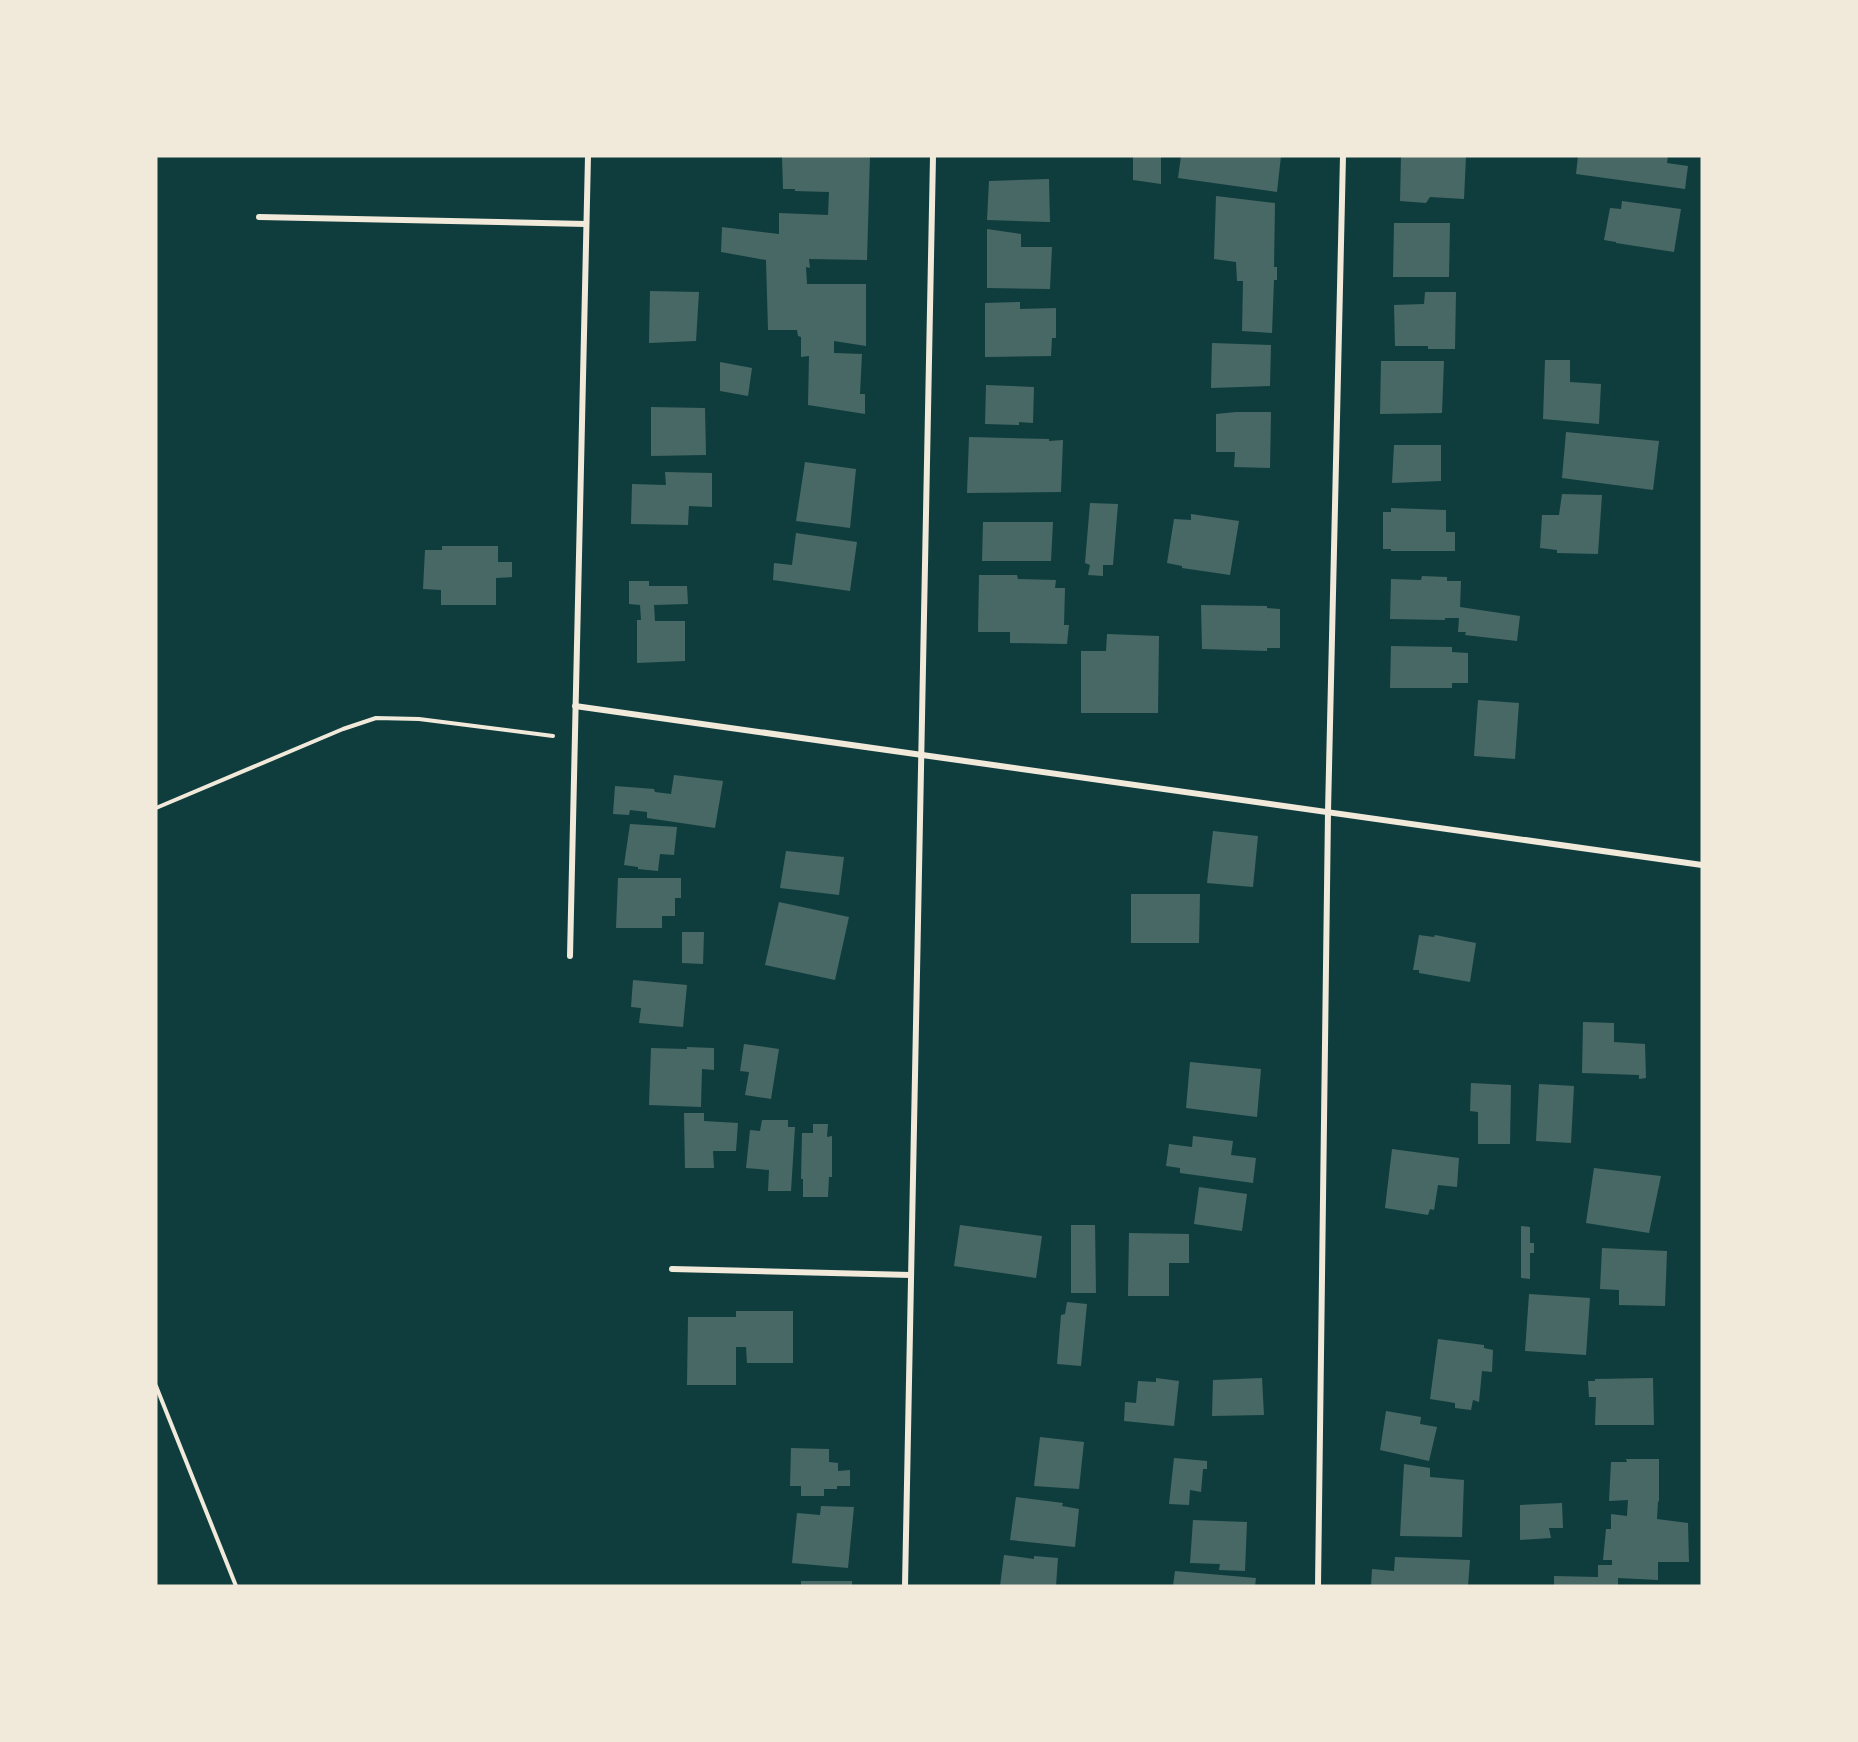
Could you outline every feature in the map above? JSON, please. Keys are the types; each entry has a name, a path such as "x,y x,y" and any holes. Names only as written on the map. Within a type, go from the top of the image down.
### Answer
{"street":[{"path":"570,956 588,156"},
{"path":"905,1586 933,156"},
{"path":"1318,1586 1328,812 1343,156"},
{"path":"259,217 586,224"},
{"path":"575,706 1702,865"},
{"path":"672,1269 911,1275"}],"path":[{"path":"156,808 343,729 376,718 419,719 574,739"},
{"path":"156,1386 236,1586"}],"building":[{"path":"782,156 870,156 867,260 809,259 810,268 806,267 807,284 866,284 866,346 834,341 834,353 862,354 860,394 865,394 865,414 808,405 809,356 801,357 801,337 798,336 797,330 768,330 766,260 721,252 722,227 779,234 779,213 828,215 829,192 783,189"},
{"path":"1133,156 1161,156 1161,184 1133,180"},
{"path":"1181,156 1281,156 1277,192 1178,178"},
{"path":"1401,156 1466,156 1464,199 1430,197 1426,203 1400,201"},
{"path":"1578,156 1668,156 1667,163 1688,166 1685,189 1576,174"},
{"path":"1049,179 1050,222 987,220 989,181"},
{"path":"1216,196 1275,203 1274,267 1277,267 1277,280 1274,280 1272,333 1242,331 1243,281 1237,281 1236,262 1214,259"},
{"path":"1622,201 1681,209 1674,252 1604,240 1610,208 1621,209"},
{"path":"1394,223 1450,223 1449,277 1393,277"},
{"path":"987,229 1021,234 1021,247 1052,247 1050,289 987,288"},
{"path":"650,291 699,292 696,341 649,343"},
{"path":"1425,292 1456,292 1455,349 1395,346 1394,305 1424,304"},
{"path":"1020,302 1020,309 1056,308 1056,338 1052,338 1051,356 985,357 985,303"},
{"path":"1212,343 1271,345 1270,386 1211,388"},
{"path":"1545,360 1570,360 1570,382 1601,384 1599,424 1543,419"},
{"path":"1381,361 1444,361 1442,413 1380,414"},
{"path":"720,362 752,368 748,396 720,391"},
{"path":"986,385 1034,387 1033,423 985,424"},
{"path":"651,407 705,408 706,455 651,456"},
{"path":"1271,412 1270,468 1234,467 1235,452 1216,452 1216,414"},
{"path":"1566,432 1659,441 1653,490 1562,478"},
{"path":"969,437 1063,440 1061,492 967,493"},
{"path":"1394,445 1441,445 1441,481 1392,483"},
{"path":"805,462 856,469 850,528 796,521"},
{"path":"665,472 712,473 712,507 689,506 688,525 631,524 632,484 666,485"},
{"path":"1562,494 1602,495 1598,554 1557,553 1557,550 1540,548 1542,515 1559,515"},
{"path":"1090,503 1118,504 1113,565 1103,565 1103,576 1088,575 1090,565 1085,563"},
{"path":"1391,508 1446,510 1446,532 1455,532 1455,551 1383,549 1383,512 1391,512"},
{"path":"1191,514 1239,521 1230,575 1182,568 1182,566 1167,563 1174,519 1191,520"},
{"path":"983,522 1053,522 1051,561 982,561"},
{"path":"796,533 857,542 850,591 773,580 774,563 792,565"},
{"path":"442,546 498,546 498,562 512,562 512,577 496,578 496,605 441,605 441,590 423,589 425,550 442,550"},
{"path":"979,575 1017,575 1018,579 1056,580 1055,588 1065,588 1064,625 1069,625 1067,644 1010,643 1010,632 978,632"},
{"path":"1422,576 1447,577 1447,581 1461,581 1460,607 1520,616 1517,641 1465,635 1466,632 1458,632 1459,618 1390,619 1391,579 1421,580"},
{"path":"629,581 649,581 649,586 687,586 688,604 654,605 655,621 685,621 685,661 637,663 637,620 641,620 640,605 629,604"},
{"path":"1201,605 1267,606 1267,608 1280,609 1280,648 1267,648 1267,651 1202,649"},
{"path":"1107,634 1159,636 1158,713 1081,713 1081,651 1106,651"},
{"path":"1391,646 1452,647 1452,652 1468,653 1468,683 1452,683 1452,688 1390,688"},
{"path":"1478,700 1519,703 1515,759 1474,756"},
{"path":"674,775 723,781 715,828 647,818 647,812 630,810 629,815 613,814 615,786 654,789 655,792 671,794"},
{"path":"630,824 677,827 674,855 660,854 658,871 624,865"},
{"path":"1213,831 1258,836 1253,887 1207,883"},
{"path":"786,851 844,857 839,895 780,888"},
{"path":"618,878 681,878 681,898 675,898 675,916 662,916 662,928 616,928"},
{"path":"1131,894 1200,894 1199,943 1131,943"},
{"path":"779,902 849,917 835,980 765,965"},
{"path":"682,932 704,932 703,964 682,963"},
{"path":"1419,935 1434,937 1435,935 1476,943 1470,982 1413,970"},
{"path":"633,980 687,985 683,1027 639,1023 641,1008 631,1007"},
{"path":"1583,1022 1614,1023 1614,1042 1645,1044 1646,1078 1639,1079 1639,1075 1582,1073"},
{"path":"744,1044 779,1049 771,1099 745,1095 749,1072 740,1071"},
{"path":"687,1047 714,1048 714,1070 702,1069 701,1107 649,1105 651,1048 687,1049"},
{"path":"1190,1062 1261,1069 1257,1117 1186,1108"},
{"path":"1471,1083 1511,1085 1510,1144 1478,1144 1478,1112 1470,1111"},
{"path":"1539,1084 1574,1086 1571,1143 1536,1141"},
{"path":"684,1113 704,1113 704,1121 738,1123 736,1151 713,1151 714,1168 685,1168"},
{"path":"762,1120 788,1120 788,1127 795,1127 791,1191 768,1191 769,1170 746,1168 750,1130 760,1131"},
{"path":"813,1124 828,1124 827,1137 832,1136 832,1177 829,1177 828,1197 803,1197 802,1133 813,1133"},
{"path":"1193,1136 1233,1141 1231,1155 1256,1158 1253,1183 1180,1173 1180,1168 1166,1166 1169,1144 1192,1147"},
{"path":"1392,1149 1459,1158 1457,1187 1438,1185 1434,1210 1430,1209 1428,1215 1385,1208"},
{"path":"1594,1168 1661,1176 1649,1233 1586,1223"},
{"path":"1199,1187 1247,1194 1242,1231 1194,1224"},
{"path":"960,1225 1042,1236 1036,1278 954,1266"},
{"path":"1071,1225 1095,1225 1096,1293 1071,1293"},
{"path":"1521,1226 1530,1227 1530,1243 1534,1243 1534,1253 1530,1253 1530,1279 1521,1278"},
{"path":"1129,1233 1189,1234 1189,1263 1169,1263 1169,1296 1128,1296"},
{"path":"1602,1248 1667,1251 1665,1306 1619,1305 1619,1290 1600,1289"},
{"path":"1529,1294 1590,1298 1586,1355 1525,1351"},
{"path":"1067,1302 1087,1304 1081,1366 1057,1364 1061,1315 1065,1314"},
{"path":"736,1311 793,1311 793,1363 747,1363 746,1347 736,1347 736,1385 687,1385 688,1317 736,1317"},
{"path":"1438,1339 1484,1345 1484,1348 1493,1350 1492,1372 1482,1371 1479,1402 1473,1400 1471,1410 1455,1408 1455,1403 1430,1399"},
{"path":"1156,1378 1179,1381 1174,1426 1124,1421 1125,1402 1136,1403 1138,1381 1156,1382"},
{"path":"1262,1378 1264,1415 1212,1416 1213,1380"},
{"path":"1653,1378 1654,1425 1595,1425 1596,1397 1589,1397 1588,1381"},
{"path":"1386,1411 1421,1417 1420,1424 1437,1427 1429,1461 1380,1450"},
{"path":"1040,1437 1084,1442 1079,1489 1034,1486"},
{"path":"791,1448 829,1449 829,1462 838,1463 838,1471 850,1470 850,1486 824,1489 824,1496 801,1496 801,1486 790,1486"},
{"path":"1174,1458 1207,1461 1207,1469 1203,1469 1201,1492 1190,1490 1189,1505 1169,1504"},
{"path":"1626,1459 1659,1459 1657,1519 1688,1523 1689,1562 1658,1562 1658,1580 1618,1578 1618,1586 1554,1586 1554,1576 1598,1577 1598,1565 1612,1565 1612,1560 1603,1560 1606,1529 1611,1529 1611,1514 1627,1516 1628,1500 1609,1501 1611,1462 1627,1462"},
{"path":"1404,1464 1430,1468 1430,1477 1464,1480 1462,1537 1400,1536"},
{"path":"1016,1497 1063,1503 1062,1506 1079,1509 1075,1547 1010,1540"},
{"path":"1562,1503 1563,1528 1549,1528 1551,1538 1520,1540 1520,1505"},
{"path":"821,1506 854,1507 848,1568 792,1563 797,1513 820,1515"},
{"path":"1193,1520 1247,1522 1245,1571 1219,1570 1220,1564 1190,1563"},
{"path":"1004,1555 1034,1559 1034,1556 1058,1558 1056,1586 1000,1586"},
{"path":"1395,1557 1470,1560 1468,1586 1371,1586 1372,1569 1394,1571"},
{"path":"1175,1571 1256,1578 1255,1586 1173,1586"},
{"path":"801,1581 852,1581 852,1586 801,1586"}]}
